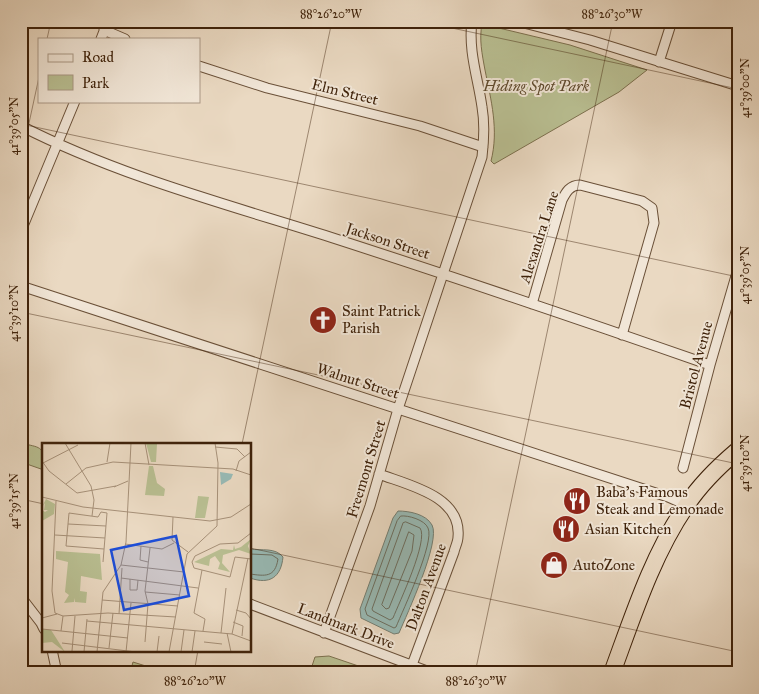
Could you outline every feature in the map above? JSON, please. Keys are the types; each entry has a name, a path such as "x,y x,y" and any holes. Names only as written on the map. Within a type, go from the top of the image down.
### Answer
{"highway":[{"path":"612,673 648,577 686,505 708,479 738,450"}],"street":[{"path":"108,21 102,35 119,38"},
{"name":"Freemont Street","path":"324,633 370,506 398,408 479,166 484,130 482,105 472,54 470,33 472,21"},
{"path":"516,21 582,38 738,86"},
{"path":"659,62 672,21"},
{"name":"Elm Street","path":"200,66 267,88 420,126 483,147"},
{"path":"21,231 75,102"},
{"name":"Jackson Street","path":"21,126 58,144 123,171 444,274 710,365"},
{"name":"Alexandra Lane","path":"532,304 562,201 568,190 580,184 642,201 652,208 654,223 622,335"},
{"name":"Bristol Avenue","path":"683,468 738,269"},
{"name":"Walnut Street","path":"21,286 398,408 668,497 686,505"},
{"name":"Dalton Avenue","path":"379,474 433,494 447,506 457,519 458,537 454,552 412,665"},
{"path":"21,597 42,623"},
{"name":"Landmark Drive","path":"251,604 432,673"},
{"path":"52,652 57,673"}],"green space":[{"name":"Hiding Spot Park","path":"482,24 570,45 647,70 619,92 494,164 491,161 494,126 492,104 482,52"},
{"path":"21,443 40,448 42,451 41,469 21,462"},
{"path":"329,656 379,673 336,673 314,670 312,666 315,657"},
{"path":"133,662 168,673 130,673"}],"water":[{"path":"398,511 426,518 432,525 433,533 428,561 415,595 399,633 394,634 361,618 360,609 393,518"},
{"path":"251,549 272,551 283,557 280,570 273,578 257,580 251,578"}],"place":[{"name":"Saint Patrick Parish","path":"323,320"},
{"name":"Baba's Famous Steak and Lemonade","path":"577,501"},
{"name":"Asian Kitchen","path":"566,529"},
{"name":"AutoZone","path":"554,565"}]}
